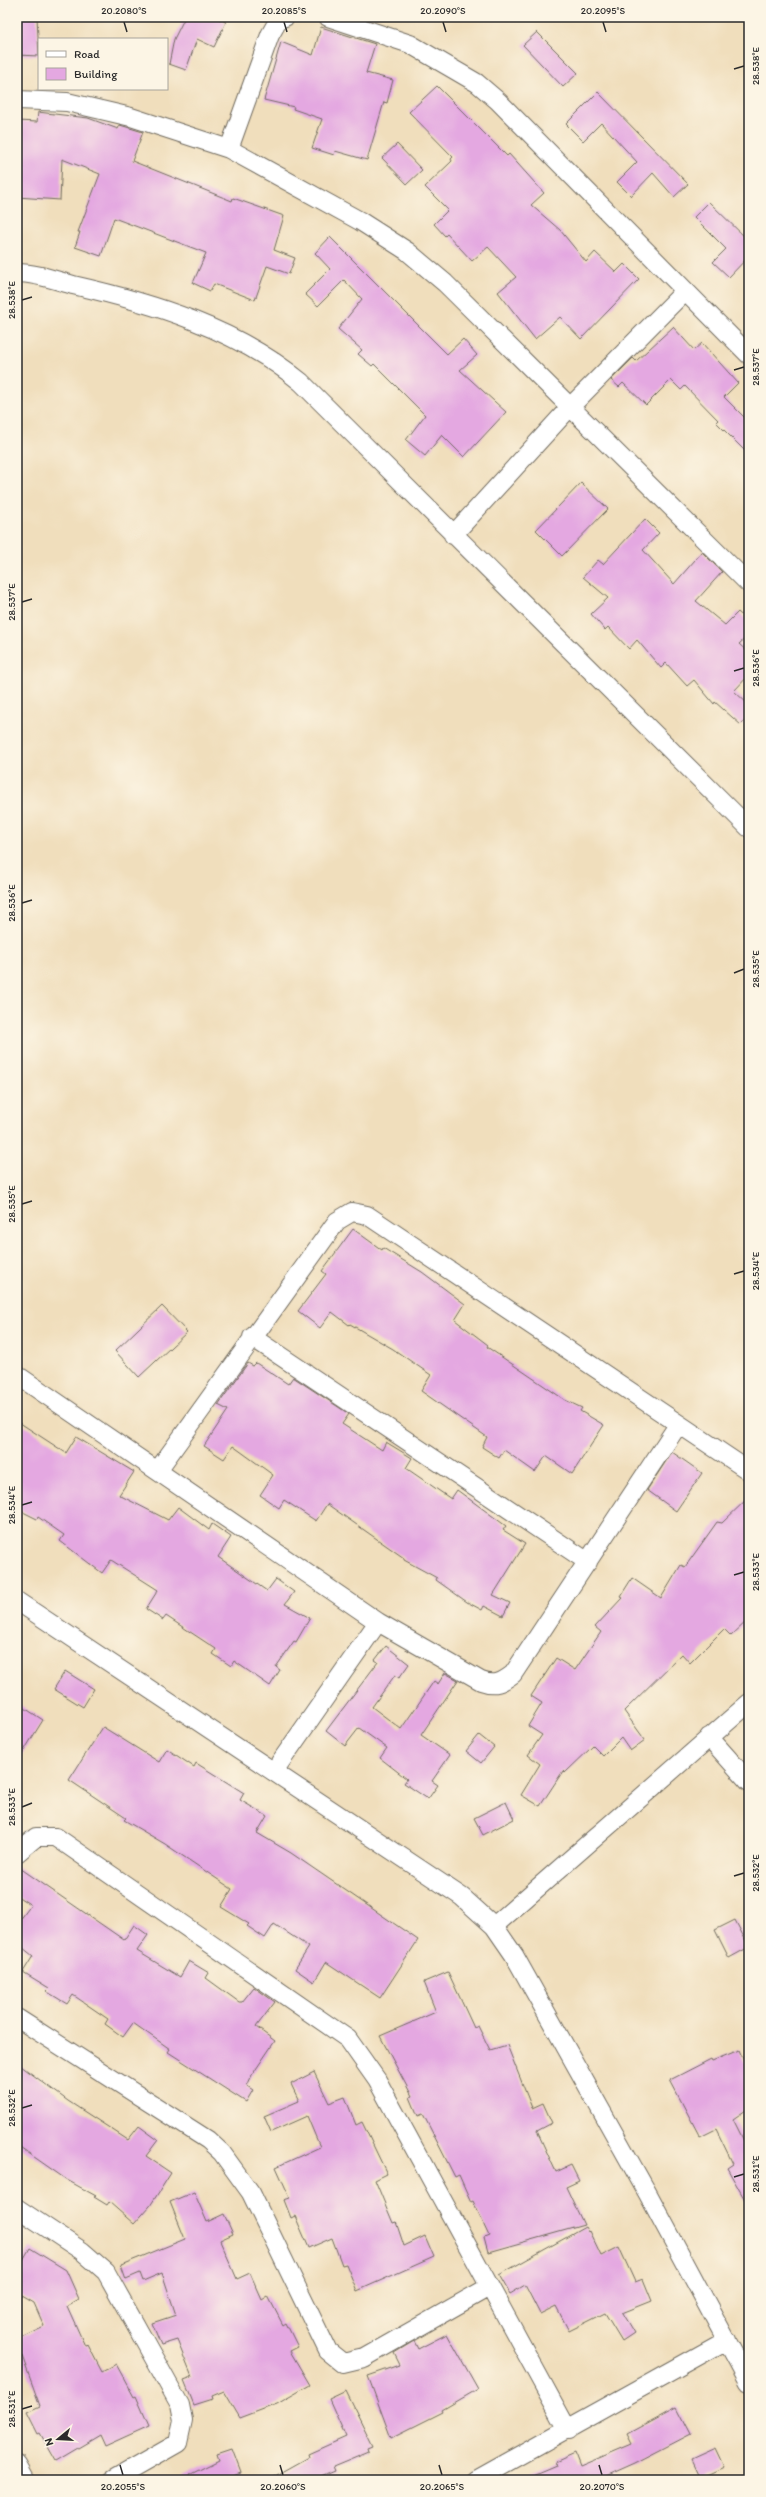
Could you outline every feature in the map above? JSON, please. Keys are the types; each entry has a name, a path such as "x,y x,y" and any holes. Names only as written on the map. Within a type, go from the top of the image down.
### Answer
{"street":[{"path":"229,149 270,35 279,19 285,17"},
{"path":"328,17 410,44 477,83 498,101 749,355"},
{"path":"17,100 67,102 131,117 229,149 360,221 407,251 445,283 571,406 749,584"},
{"path":"17,273 95,290 210,327 278,363 301,382 749,828"},
{"path":"453,535 571,406 686,291"},
{"path":"158,1470 252,1337 337,1221 352,1212 360,1212 749,1471"},
{"path":"252,1337 588,1562"},
{"path":"17,1375 158,1470 378,1622 481,1681 492,1685 502,1683 513,1674 678,1425"},
{"path":"17,1601 462,1897 494,1926 514,1955 641,2180 749,2382"},
{"path":"274,1772 378,1622"},
{"path":"494,1926 749,1703"},
{"path":"709,1737 749,1782"},
{"path":"17,1853 36,1838 56,1837 348,2038 377,2080 568,2430"},
{"path":"17,2018 208,2140 222,2153 251,2193 328,2350 335,2359 343,2363 364,2358 489,2287"},
{"path":"17,2208 82,2251 106,2272 180,2405 183,2420 178,2443 113,2480"},
{"path":"475,2480 568,2430 727,2340"},
{"path":"17,2464 26,2480"}],"building":[{"path":"17,17 37,17 38,56 17,55"},
{"path":"185,17 215,17 226,22 214,47 197,39 186,70 169,64 174,39"},
{"path":"321,27 375,44 366,73 393,80 387,103 384,102 367,160 335,151 334,155 312,148 322,119 293,109 294,107 264,100 281,42 313,55"},
{"path":"537,32 578,73 563,87 523,45"},
{"path":"437,86 507,156 509,154 544,193 531,205 560,230 586,262 595,252 616,272 624,264 639,279 581,339 560,317 535,339 498,292 516,277 488,247 472,261 447,234 445,236 434,224 448,210 425,187 452,161 451,159 453,157 409,112"},
{"path":"598,92 688,184 674,197 653,173 631,196 617,182 637,162 601,123 583,141 566,124"},
{"path":"38,112 88,118 118,129 120,125 143,132 132,161 232,201 233,198 284,216 274,250 295,258 289,274 267,266 255,300 214,284 210,291 193,283 206,253 114,218 101,256 75,247 80,232 78,232 100,174 62,159 60,200 17,197 17,121 37,122"},
{"path":"397,144 422,170 407,184 382,158"},
{"path":"709,202 749,241 749,256 729,277 713,262 726,249 694,217"},
{"path":"330,237 447,354 463,339 477,355 460,370 506,412 464,457 442,435 425,456 406,440 425,415 374,364 372,366 358,354 362,350 338,329 362,299 344,280 318,306 305,294 330,269 315,253"},
{"path":"673,327 694,350 702,343 738,383 724,397 749,422 749,455 716,422 718,420 685,386 681,390 671,380 646,405 623,383 619,387 611,380 633,358 636,361"},
{"path":"581,483 608,509 562,556 536,530"},
{"path":"645,519 659,533 643,550 674,584 702,552 722,572 696,601 725,625 738,612 749,622 749,635 739,644 749,653 749,675 734,691 749,705 749,716 741,725 715,702 714,704 694,680 687,686 666,663 661,668 637,640 629,649 608,627 605,630 591,614 608,598 583,577 598,560 603,564"},
{"path":"353,1229 382,1250 383,1248 422,1272 465,1304 455,1320 488,1345 487,1347 565,1400 582,1408 580,1411 604,1425 572,1474 546,1456 535,1472 504,1450 499,1458 482,1447 487,1437 421,1391 431,1375 393,1349 350,1324 349,1325 332,1312 320,1328 298,1311 326,1274 322,1271"},
{"path":"162,1306 187,1332 139,1377 115,1351"},
{"path":"248,1363 253,1366 256,1363 288,1384 293,1377 349,1414 342,1424 382,1450 386,1442 412,1458 406,1468 451,1499 457,1490 506,1526 503,1530 525,1544 493,1595 510,1603 503,1616 484,1606 482,1610 467,1602 436,1580 437,1578 404,1560 404,1558 327,1504 316,1521 284,1500 279,1508 260,1495 273,1475 233,1446 224,1459 204,1446 228,1410 218,1405"},
{"path":"17,1421 66,1453 76,1437 134,1472 119,1495 168,1520 178,1507 209,1530 212,1524 231,1537 218,1557 267,1591 276,1579 294,1592 285,1604 310,1618 296,1642 294,1641 276,1667 280,1670 270,1686 234,1661 231,1666 213,1654 216,1649 166,1616 163,1620 146,1609 158,1590 111,1560 102,1573 60,1541 64,1535 38,1517 37,1519 17,1509"},
{"path":"672,1452 702,1473 676,1511 647,1490"},
{"path":"749,1497 749,1619 731,1636 724,1629 690,1663 682,1654 624,1711 645,1740 630,1751 621,1738 603,1756 593,1746 565,1773 563,1771 540,1806 521,1795 540,1764 528,1755 542,1735 528,1726 542,1703 531,1696 556,1658 575,1670 601,1632 595,1627 622,1598 620,1597 632,1578 661,1598 681,1565 685,1567 717,1522 722,1523"},
{"path":"386,1646 409,1664 399,1678 395,1675 372,1707 401,1729 434,1681 438,1684 445,1673 458,1680 421,1735 450,1755 432,1781 438,1785 428,1799 404,1783 407,1779 380,1758 387,1748 359,1728 345,1746 326,1731 378,1662 375,1660"},
{"path":"65,1671 94,1689 83,1707 54,1689"},
{"path":"17,1703 43,1720 17,1762"},
{"path":"103,1727 159,1762 167,1749 194,1767 196,1763 244,1793 240,1800 267,1816 257,1833 291,1853 418,1940 380,1998 326,1962 314,1982 295,1969 309,1947 274,1924 265,1938 247,1926 249,1924 221,1907 232,1889 165,1844 124,1820 126,1818 69,1780"},
{"path":"479,1735 494,1747 481,1763 466,1751"},
{"path":"506,1802 514,1819 483,1835 474,1818"},
{"path":"17,1866 124,1940 134,1925 148,1935 137,1951 180,1977 189,1961 209,1973 206,1978 239,2002 242,2002 254,1987 275,2002 256,2027 275,2041 252,2075 247,2086 253,2090 246,2102 168,2052 170,2049 133,2023 123,2037 105,2024 108,2019 73,1995 67,2004 46,1991 49,1988 23,1972 33,1956 17,1943 17,1924 31,1905 17,1896"},
{"path":"735,1920 749,1947 729,1958 715,1930"},
{"path":"448,1972 474,2028 478,2026 490,2050 507,2045 532,2108 543,2103 552,2123 537,2131 556,2172 571,2165 579,2181 566,2187 584,2225 488,2252 484,2237 489,2235 473,2201 471,2202 459,2175 455,2177 423,2114 418,2116 410,2097 412,2096 380,2036 436,2012 424,1982"},
{"path":"739,2050 745,2063 749,2061 749,2108 733,2119 749,2151 749,2207 727,2168 733,2164 716,2129 700,2137 670,2080 711,2059 712,2061"},
{"path":"17,2063 68,2101 128,2140 139,2126 158,2140 146,2156 171,2173 150,2206 134,2224 109,2202 107,2205 94,2197 96,2196 67,2180 17,2145"},
{"path":"314,2072 329,2103 345,2097 356,2125 362,2122 387,2174 375,2180 393,2223 396,2222 404,2246 425,2236 434,2257 357,2291 346,2264 342,2265 332,2238 309,2248 295,2216 291,2218 284,2200 290,2198 276,2167 320,2147 307,2116 271,2132 264,2116 299,2101 291,2084"},
{"path":"194,2192 207,2222 224,2214 233,2234 220,2240 237,2279 250,2273 262,2300 268,2296 283,2325 286,2323 298,2347 290,2351 310,2385 277,2404 240,2418 224,2391 212,2396 213,2399 194,2405 184,2380 192,2377 177,2340 161,2345 152,2323 176,2315 162,2273 143,2281 140,2273 126,2279 121,2265 185,2239 170,2202"},
{"path":"585,2227 588,2232 589,2231 601,2256 619,2247 635,2282 643,2279 652,2301 622,2313 634,2333 622,2341 605,2313 569,2331 556,2306 540,2314 525,2285 510,2294 499,2275"},
{"path":"30,2248 66,2270 79,2299 67,2306 85,2346 88,2345 102,2372 116,2364 134,2397 136,2396 149,2426 105,2446 100,2435 56,2461 40,2433 38,2434 27,2412 40,2406 22,2356 17,2359 17,2339 44,2326 34,2303 17,2293 17,2270"},
{"path":"447,2334 478,2389 442,2410 443,2412 391,2438 368,2376 400,2365 394,2353 414,2341 418,2349"},
{"path":"346,2391 373,2446 368,2448 369,2451 333,2466 335,2471 314,2480 268,2480 309,2457 308,2454 346,2437 329,2399"},
{"path":"677,2407 691,2434 635,2463 597,2480 524,2480 557,2466 555,2462 575,2453 580,2466 632,2444 627,2434"},
{"path":"716,2448 725,2467 701,2478 692,2459"},
{"path":"232,2449 241,2473 222,2480 179,2480 219,2460 217,2454"}]}
